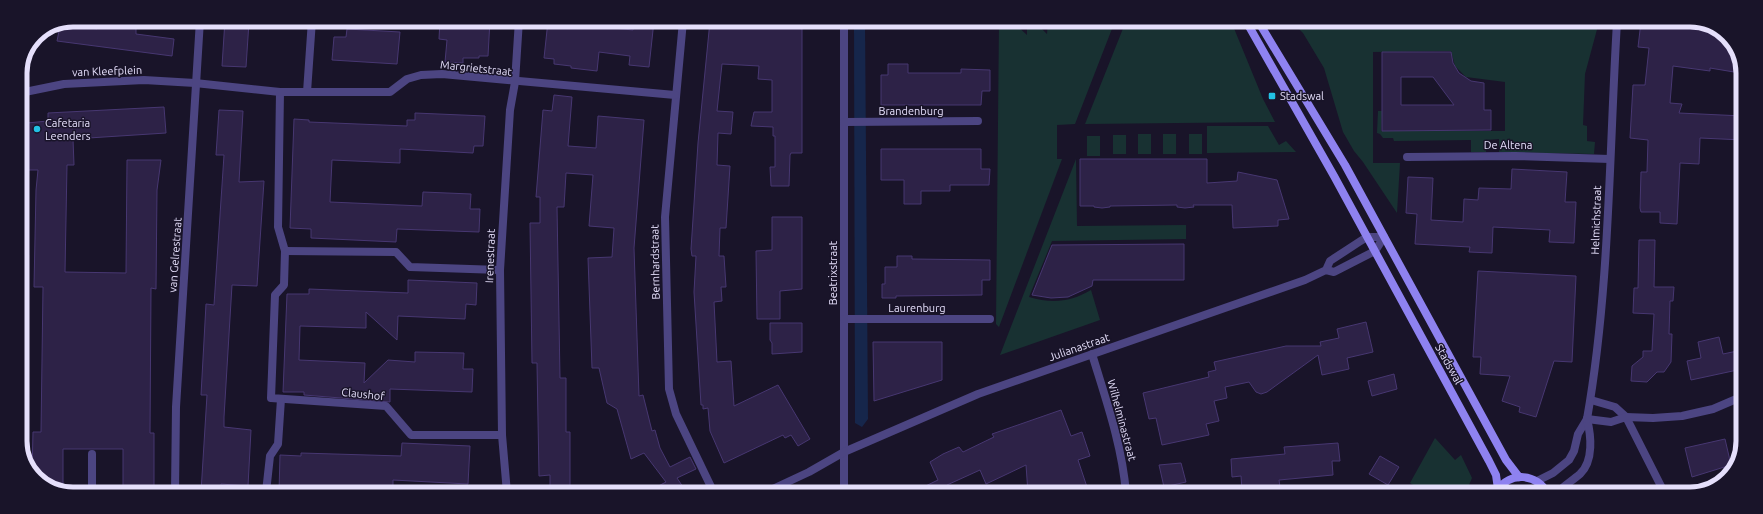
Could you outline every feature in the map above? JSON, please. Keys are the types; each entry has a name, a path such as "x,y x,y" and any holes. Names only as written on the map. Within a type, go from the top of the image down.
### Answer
{"main road":[{"name":"Stadswal","path":"1249,27 1368,237 1489,461 1496,475 1497,487"},
{"name":"Stadswal","path":"1262,27 1334,147 1506,460 1519,477"},
{"path":"1501,487 1507,480 1519,477 1528,477 1537,481 1542,487"}],"street":[{"name":"van Gelrestraat","path":"175,487 176,407 199,27"},
{"path":"307,92 312,27"},
{"name":"Irenestraat","path":"506,487 502,435 500,270 510,110 515,82 519,27"},
{"name":"Bernhardstraat","path":"682,27 664,217 669,389 676,414 711,487"},
{"name":"Beatrixstraat","path":"844,27 844,452"},
{"name":"Helmichstraat","path":"1537,481 1553,473 1569,460 1574,451 1578,434 1587,419 1591,400 1604,286 1617,27"},
{"name":"Margrietstraat","path":"195,83 280,92 390,92 407,79 421,75 442,74 515,82 675,95"},
{"name":"van Kleefplein","path":"27,92 64,84 144,80 195,83"},
{"path":"280,92 278,228 285,251 396,252 410,267 500,270"},
{"name":"Brandenburg","path":"844,122 978,121"},
{"name":"De Altena","path":"1407,157 1515,156 1610,159"},
{"path":"1368,237 1384,237"},
{"name":"Julianastraat","path":"1326,270 1330,261 1368,237"},
{"path":"1375,251 1384,237"},
{"name":"Claushof","path":"285,251 284,285 275,295 271,398 386,406 411,435 502,435"},
{"name":"Julianastraat","path":"777,487 809,472 844,452 978,394 1292,285 1326,270 1334,272 1375,251"},
{"name":"Laurenburg","path":"844,319 990,319"},
{"name":"Wilhelminastraat","path":"1092,354 1113,419 1124,471 1125,487"},
{"path":"267,487 270,456 278,444 281,399"},
{"path":"1587,419 1612,422 1626,417 1653,418 1682,416 1713,409 1736,399"},
{"path":"1591,400 1602,401 1615,407 1626,417 1661,487"},
{"name":"Helmichstraat","path":"1564,487 1580,474 1586,466 1591,437 1587,419"},
{"path":"844,452 844,487"},
{"path":"92,454 92,487"}],"green space":[{"path":"999,27 1018,27 1027,35 1027,27 1040,27 1047,34 1048,27 1113,27 1075,124 1057,125 1057,159 1062,159 999,327 996,324"},
{"path":"1124,27 1233,27 1263,99 1275,122 1085,124"},
{"path":"1297,27 1598,27 1585,74 1583,125 1587,126 1587,141 1595,142 1594,154 1499,152 1499,139 1486,140 1486,152 1471,152 1471,140 1394,141 1393,138 1383,138 1377,133 1378,111 1382,111 1381,131 1505,131 1505,82 1466,77 1455,66 1451,51 1373,52 1373,163 1400,163 1397,213 1354,151 1343,132 1324,68 1303,33"},
{"path":"1207,126 1268,126 1279,145 1286,141 1296,152 1207,153"},
{"path":"1138,134 1151,134 1151,154 1138,154"},
{"path":"1163,134 1176,134 1176,154 1163,154"},
{"path":"1189,134 1202,134 1202,154 1189,154"},
{"path":"1113,135 1126,135 1126,154 1113,154"},
{"path":"1087,136 1100,136 1100,156 1087,156"},
{"path":"1076,159 1077,226 1186,225 1186,239 1052,241 1029,297 1046,301 1061,301 1076,297 1091,290 1100,320 1000,355"},
{"path":"1435,438 1455,460 1461,455 1472,478 1468,487 1416,487 1410,483"}],"water":[{"path":"854,27 865,27 868,419 862,427 855,423"}],"building":[{"path":"83,27 97,29 97,27 128,27 136,28 136,34 174,39 172,56 57,41 59,30 64,28"},
{"path":"225,27 249,27 246,67 222,66"},
{"path":"440,27 490,27 488,56 479,56 479,58 463,58 463,63 445,62 447,40 439,39"},
{"path":"547,27 603,27 633,30 633,27 653,27 649,67 629,65 630,56 599,52 597,71 571,68 571,66 554,64 554,59 544,58"},
{"path":"709,27 802,27 802,153 791,153 790,155 789,186 771,186 770,167 775,167 775,136 773,136 773,127 751,126 754,112 772,112 772,80 758,79 759,66 722,64 717,111 733,112 731,134 718,133 717,165 730,166 726,228 720,228 719,256 724,256 726,287 721,287 722,301 714,302 717,362 731,361 734,406 778,385 810,439 798,446 791,435 785,438 783,435 724,463 710,431 708,408 703,409 703,405 701,405 694,292 696,256 692,256 691,249 698,143"},
{"path":"1640,27 1696,27 1716,35 1725,43 1730,50 1736,69 1734,69 1734,72 1710,68 1710,71 1673,66 1670,103 1682,104 1679,113 1736,116 1736,140 1700,138 1699,164 1680,163 1677,224 1660,223 1660,212 1641,212 1640,208 1641,172 1647,172 1648,140 1630,138 1633,85 1645,85 1649,48 1638,47"},
{"path":"347,29 400,32 397,64 332,60 334,37 346,37"},
{"path":"1382,52 1451,52 1453,63 1459,73 1471,81 1484,83 1484,110 1491,110 1491,130 1382,131","holes":["1401,77 1433,77 1454,105 1401,105"]},
{"path":"888,64 908,64 908,73 961,73 961,69 990,70 990,91 982,91 981,105 881,105 881,75 888,75"},
{"path":"554,95 572,97 568,146 596,148 598,116 644,120 634,248 639,396 643,395 652,431 655,430 660,448 670,467 690,457 696,469 677,478 683,487 656,487 666,482 644,453 631,459 617,409 607,403 599,368 592,368 588,258 612,257 614,228 589,226 593,175 566,173 564,207 557,207 560,378 566,378 566,432 570,432 570,487 550,487 550,475 539,476 537,363 532,363 530,223 540,223 540,197 536,197 543,110 552,111"},
{"path":"164,107 166,133 73,139 74,165 67,165 65,272 126,273 127,160 161,160 157,190 156,289 151,288 150,433 154,433 154,487 123,487 123,449 63,449 63,486 43,476 32,463 33,432 41,432 43,287 34,287 36,190 38,170 27,170 27,123 48,121 48,113"},
{"path":"219,110 243,111 239,182 264,181 257,286 232,285 224,427 251,430 248,486 221,484 221,487 201,487 207,395 201,395 206,304 214,305 224,155 216,155"},
{"path":"415,113 485,116 483,146 474,146 473,153 400,149 400,163 332,160 330,202 422,206 423,192 471,194 470,209 480,209 479,232 397,229 396,242 311,238 311,229 290,228 294,119 309,120 309,122 407,126 407,120 415,120"},
{"path":"881,149 981,149 981,169 990,169 989,185 950,185 950,191 921,191 921,204 904,204 904,180 881,180"},
{"path":"1080,159 1207,159 1207,183 1237,181 1238,172 1277,180 1289,219 1278,220 1278,226 1233,228 1232,205 1193,205 1194,207 1185,208 1177,207 1177,205 1110,206 1102,208 1094,206 1080,206"},
{"path":"1512,169 1567,172 1565,202 1576,202 1574,243 1549,242 1550,230 1493,227 1492,253 1469,252 1470,247 1415,244 1417,214 1406,213 1408,177 1433,178 1431,220 1463,222 1464,199 1478,200 1479,188 1511,189"},
{"path":"772,217 802,217 802,289 780,291 780,319 757,319 756,251 772,250"},
{"path":"1639,240 1655,240 1654,287 1674,287 1673,301 1670,301 1669,334 1672,334 1671,362 1664,372 1657,372 1647,382 1631,381 1632,366 1643,357 1643,351 1652,351 1654,314 1633,313 1634,288 1638,288"},
{"path":"1184,244 1184,280 1093,280 1092,286 1068,297 1051,298 1032,295 1052,245"},
{"path":"897,256 912,256 912,259 990,260 990,280 982,280 982,295 896,296 896,298 882,298 882,284 885,284 885,267 897,267"},
{"path":"1478,271 1576,276 1572,362 1554,361 1536,417 1519,412 1520,407 1502,401 1510,376 1480,374 1481,357 1473,357"},
{"path":"408,280 477,283 476,305 466,304 465,319 398,316 397,340 366,312 366,328 300,326 299,360 365,363 364,383 388,360 415,362 415,352 464,353 463,369 473,369 472,392 390,389 390,402 304,395 304,392 283,392 287,294 309,294 309,289 408,293"},
{"path":"1366,322 1373,352 1347,358 1349,369 1322,375 1318,355 1267,392 1261,394 1256,392 1249,382 1225,387 1227,398 1214,401 1219,421 1206,424 1209,435 1162,445 1156,418 1149,419 1143,393 1209,377 1208,372 1216,370 1214,362 1286,346 1321,346 1320,342 1339,338 1337,329"},
{"path":"770,323 802,323 802,352 772,354"},
{"path":"1719,337 1723,354 1736,351 1736,370 1691,380 1687,361 1701,358 1698,342"},
{"path":"873,342 942,342 942,380 874,401"},
{"path":"1394,374 1397,389 1372,396 1368,381"},
{"path":"1061,410 1071,436 1082,432 1090,456 1078,460 1087,487 1028,487 1026,465 986,484 980,470 947,485 948,487 923,487 938,480 930,462 959,447 963,452 994,437 992,434"},
{"path":"1725,439 1730,462 1729,466 1692,477 1685,448"},
{"path":"402,443 470,446 468,484 393,480 393,487 279,487 280,455 301,456 301,453 401,456"},
{"path":"1338,443 1340,461 1332,461 1333,475 1279,480 1280,487 1242,487 1241,476 1232,477 1231,459 1285,454 1284,447"},
{"path":"1380,456 1399,467 1388,485 1369,474"},
{"path":"1181,463 1186,482 1164,487 1159,465"}],"place":[{"name":"Stadswal","path":"1272,96"},
{"name":"Cafetaria Leenders","path":"37,129"}]}
